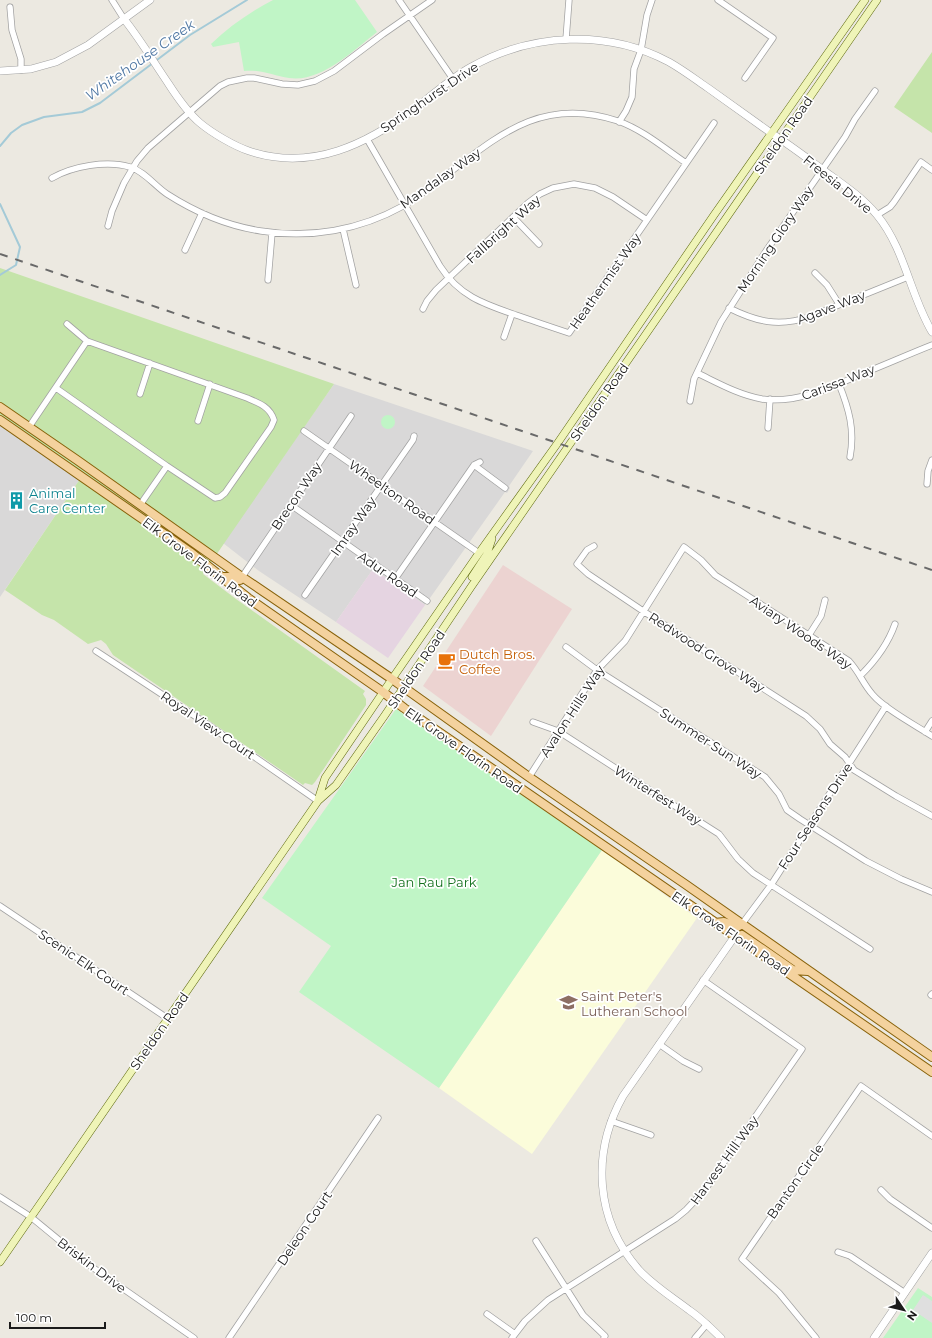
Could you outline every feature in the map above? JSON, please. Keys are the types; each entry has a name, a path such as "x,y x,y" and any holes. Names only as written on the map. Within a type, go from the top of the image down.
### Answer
{"main road":[{"name":"Sheldon Road","path":"318,801 325,778 383,692 865,0"},
{"name":"Sheldon Road","path":"0,1262 318,801 336,785 877,0"},
{"name":"Elk Grove Florin Road","path":"0,407 932,1057"},
{"name":"Elk Grove Florin Road","path":"0,420 190,552 248,598 394,701 932,1072"},
{"path":"25,438 34,438 52,443"},
{"path":"471,587 472,578 487,554 493,533"},
{"path":"222,577 229,576 235,580 240,580 242,577"},
{"path":"715,923 724,922 737,927 742,924"},
{"path":"735,936 741,934 793,970 809,971"}],"street":[{"path":"112,0 124,19"},
{"path":"0,70 37,68 56,62 88,44 150,0"},
{"path":"399,0 452,79"},
{"path":"108,226 112,211 124,183 132,168 148,148 220,86 239,79 254,78 282,84 298,85 324,77 360,53 432,0"},
{"path":"566,39 569,0"},
{"path":"619,122 632,97 634,69 641,50 647,15 652,0"},
{"path":"718,0 773,38 745,78"},
{"path":"10,7 12,30 21,59 21,70"},
{"name":"Springhurst Drive","path":"124,19 182,104 199,123 236,146 257,153 279,157 303,158 325,155 354,146 398,120 452,79 473,66 501,53 531,44 566,39 607,41 641,50 664,60 682,70 772,133"},
{"name":"Morning Glory Way","path":"690,401 692,385 697,373 729,308 875,91"},
{"name":"Mandalay Way","path":"52,178 66,171 103,164 118,164 132,168 166,193 202,213 240,227 272,233 312,233 343,229 368,222 405,205 511,129 530,120 558,114 572,113 592,115 619,122 644,134 686,163"},
{"name":"Heathermist Way","path":"367,139 448,278 474,299 568,333 714,123"},
{"name":"Freesia Drive","path":"772,133 851,191 877,215 891,237 920,309 932,332"},
{"path":"877,215 894,202 921,162 932,170"},
{"name":"Fallbright Way","path":"423,309 431,296 448,278 513,217 540,194 553,188 574,184 601,190 646,220"},
{"path":"185,250 202,213"},
{"path":"513,217 539,244"},
{"path":"343,229 356,285"},
{"path":"268,280 272,233"},
{"path":"815,273 827,285 839,304"},
{"name":"Agave Way","path":"729,308 757,320 787,322 809,317 908,277"},
{"path":"504,337 512,314"},
{"path":"56,388 215,498 220,497 225,493 271,427 274,420 272,414 267,408 247,398 87,341 66,324"},
{"path":"29,427 87,341"},
{"name":"Carissa Way","path":"697,373 748,395 770,399 798,398 839,384 932,344"},
{"path":"140,394 150,363"},
{"path":"198,420 210,384"},
{"path":"839,384 850,412 852,427 850,457"},
{"path":"768,428 770,399"},
{"name":"Brecon Way","path":"242,577 351,416"},
{"name":"Wheelton Road","path":"304,431 479,553"},
{"name":"Imray Way","path":"305,595 413,440 414,436"},
{"path":"927,484 928,471 932,460"},
{"path":"395,579 474,465 480,462"},
{"path":"474,465 505,488"},
{"path":"140,505 167,466"},
{"name":"Adur Road","path":"291,505 427,601"},
{"name":"Redwood Grove Way","path":"594,546 587,550 577,564 588,574 643,612 806,716 813,721 830,744 854,770 932,816"},
{"name":"Avalon Hills Way","path":"529,777 597,670 625,641 684,547"},
{"name":"Aviary Woods Way","path":"684,547 701,560 715,575 849,661 861,675 873,695 886,706 932,736"},
{"path":"809,635 821,616 825,600"},
{"path":"861,675 874,662 887,642 895,624"},
{"name":"Summer Sun Way","path":"566,647 597,670 765,777 778,794 787,810 809,825 866,861 901,879 932,892"},
{"name":"Royal View Court","path":"96,651 207,724 318,801"},
{"name":"Four Seasons Drive","path":"742,924 771,885 886,706"},
{"path":"925,732 932,721"},
{"name":"Winterfest Way","path":"533,722 558,730 719,834 738,859 753,873 870,949"},
{"name":"Scenic Elk Court","path":"0,906 167,1018"},
{"path":"721,1338 707,1324 652,1282 625,1251 614,1230 608,1213 602,1186 602,1167 604,1146 611,1121 623,1096 735,936"},
{"name":"Harvest Hill Way","path":"513,1336 536,1310 566,1288 675,1219 695,1202 802,1049 703,980"},
{"path":"659,1044 683,1061 698,1069"},
{"name":"Banton Circle","path":"816,1338 779,1293 742,1259 861,1086 932,1136"},
{"name":"Deleon Court","path":"229,1338 378,1118"},
{"path":"611,1121 651,1136"},
{"path":"881,1190 890,1199 932,1228"},
{"name":"Briskin Drive","path":"0,1197 31,1217 82,1260 194,1338"},
{"path":"536,1241 583,1315 605,1336 604,1338"},
{"path":"838,1252 850,1256 904,1293"},
{"path":"874,1338 932,1253"},
{"path":"487,1314 513,1336"},
{"path":"695,1338 707,1324"}],"shaded area":[{"path":"334,384 533,451 509,486 510,488 507,493 505,492 425,605 373,569 336,622 259,571 223,543"},
{"path":"0,424 80,479 0,597"},
{"path":"503,565 572,609 491,736 423,686"},
{"path":"373,569 425,605 388,658 336,622"},
{"name":"Saint Peter's Lutheran School","path":"602,850 697,918 532,1154 439,1088"},
{"path":"923,1295 932,1301 932,1323 913,1310"}],"green space":[{"path":"273,0 355,0 377,32 337,63 313,75 301,78 289,78 261,72 244,71 239,42 213,47 211,44 240,20"},
{"path":"932,52 932,133 894,107"},
{"path":"0,268 334,384 203,574 365,691 363,694 366,699 366,705 312,785 305,783 303,785 113,655 106,644 101,640 88,644 54,620 42,615 5,590 80,479 0,424"},
{"path":"385,415 391,415 395,419 395,425 391,429 385,429 381,425 381,419"},
{"name":"Jan Rau Park","path":"396,709 602,850 439,1088 299,992 331,946 262,898"},
{"path":"918,1288 932,1297 932,1338 883,1338"}],"waterway":[{"name":"Whitehouse Creek","path":"0,146 11,133 22,125 44,117 82,112 100,103 190,35 247,0"},
{"name":"Whitehouse Creek","path":"0,204 20,247 16,265 0,275"}],"railway":[{"path":"0,254 932,570"}],"place":[{"name":"Animal Care Center","path":"16,500"},
{"name":"Dutch Bros. Coffee","path":"446,661"},
{"name":"Saint Peter's Lutheran School","path":"568,1003"}]}
